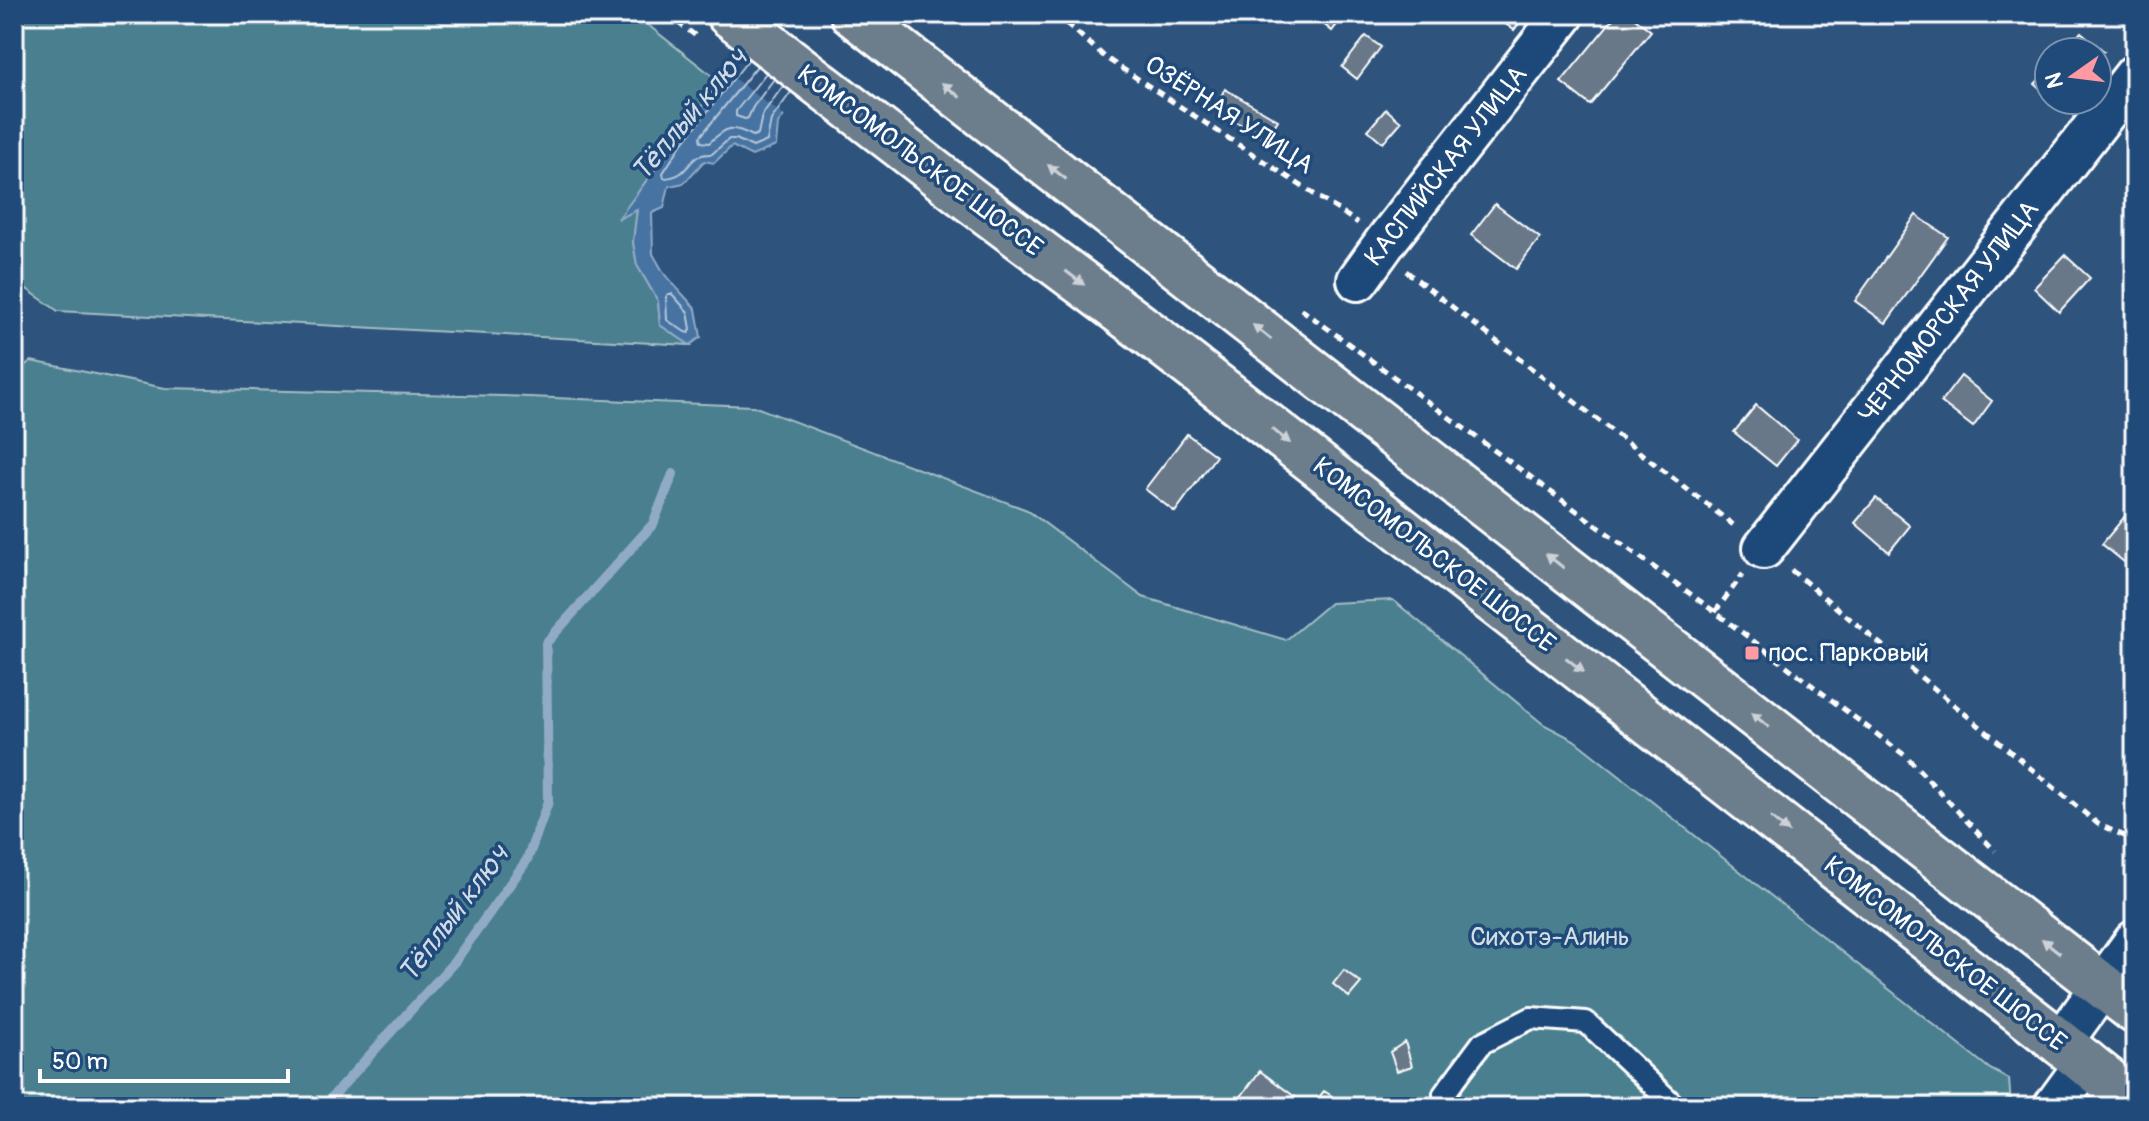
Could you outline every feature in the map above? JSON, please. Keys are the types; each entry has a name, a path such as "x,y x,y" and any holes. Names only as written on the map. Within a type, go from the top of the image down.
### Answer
{"main road":[{"name":"КОМСОМОЛЬСКОЕ ШОССЕ","path":"729,14 1150,334 2135,1102"},
{"path":"853,14 2122,975"}],"street":[{"name":"КАСПИЙСКАЯ УЛИЦА","path":"1374,257 1564,14"},
{"name":"ЧЕРНОМОРСКАЯ УЛИЦА","path":"1764,548 2135,75"},
{"path":"2054,1107 2073,1053 2122,975"}],"lane":[{"path":"1450,1107 1444,1094 1482,1043 1531,1018 1586,1022 1676,1107"}],"path":[{"name":"ОЗЁРНАЯ УЛИЦА","path":"1056,14 1106,58 1374,257"},
{"path":"1295,305 1715,612 1907,757 2000,855"},
{"path":"1715,612 1733,587"}],"green space":[{"path":"14,14 634,14 720,82 620,217 637,209 633,242 637,265 658,301 660,325 690,345 58,311 14,280"},
{"name":"Сихотэ-Алинь","path":"31,361 165,388 753,406 1027,510 1143,597 1286,640 1330,603 1393,600 1543,724 1574,740 1990,1069 2009,1079 2011,1107 14,1107 14,373"}],"water":[{"path":"776,14 858,14 778,124 776,146 752,156 732,146 714,163 704,161 684,183 669,186 664,208 652,213 653,254 665,275 696,309 701,337 690,345 660,325 658,301 637,265 633,242 637,210 618,219 720,82"}],"pier":[{"path":"771,14 862,14 787,118 724,71"}],"building":[{"path":"1311,14 1345,14 1332,31"},
{"path":"1492,14 1526,14 1514,30"},
{"path":"1617,14 1630,14 1651,31 1590,105 1561,82"},
{"path":"1366,36 1381,47 1357,79 1342,67"},
{"path":"1225,89 1278,120 1266,139 1214,109"},
{"path":"1386,109 1401,122 1383,143 1368,130"},
{"path":"1495,204 1540,238 1516,269 1471,235"},
{"path":"1916,215 1948,237 1886,323 1855,301"},
{"path":"2065,255 2090,278 2059,312 2034,288"},
{"path":"1961,376 1992,401 1973,427 1941,402"},
{"path":"1756,405 1797,440 1776,466 1734,432"},
{"path":"1187,434 1216,456 1175,512 1145,489"},
{"path":"1876,498 1910,526 1889,552 1855,523"},
{"path":"2135,504 2135,571 2102,544"},
{"path":"1344,970 1361,983 1349,997 1333,984"},
{"path":"1405,1042 1412,1066 1397,1071 1390,1052"},
{"path":"1260,1071 1306,1105 1244,1107 1237,1102"},
{"path":"1324,1091 1332,1096 1323,1107 1311,1107"}],"waterway":[{"name":"Тёплый ключ","path":"325,1107 455,961 527,860 548,802 546,643 653,524 673,474"}],"place":[{"name":"пос. Парковый","path":"1752,653"}]}
